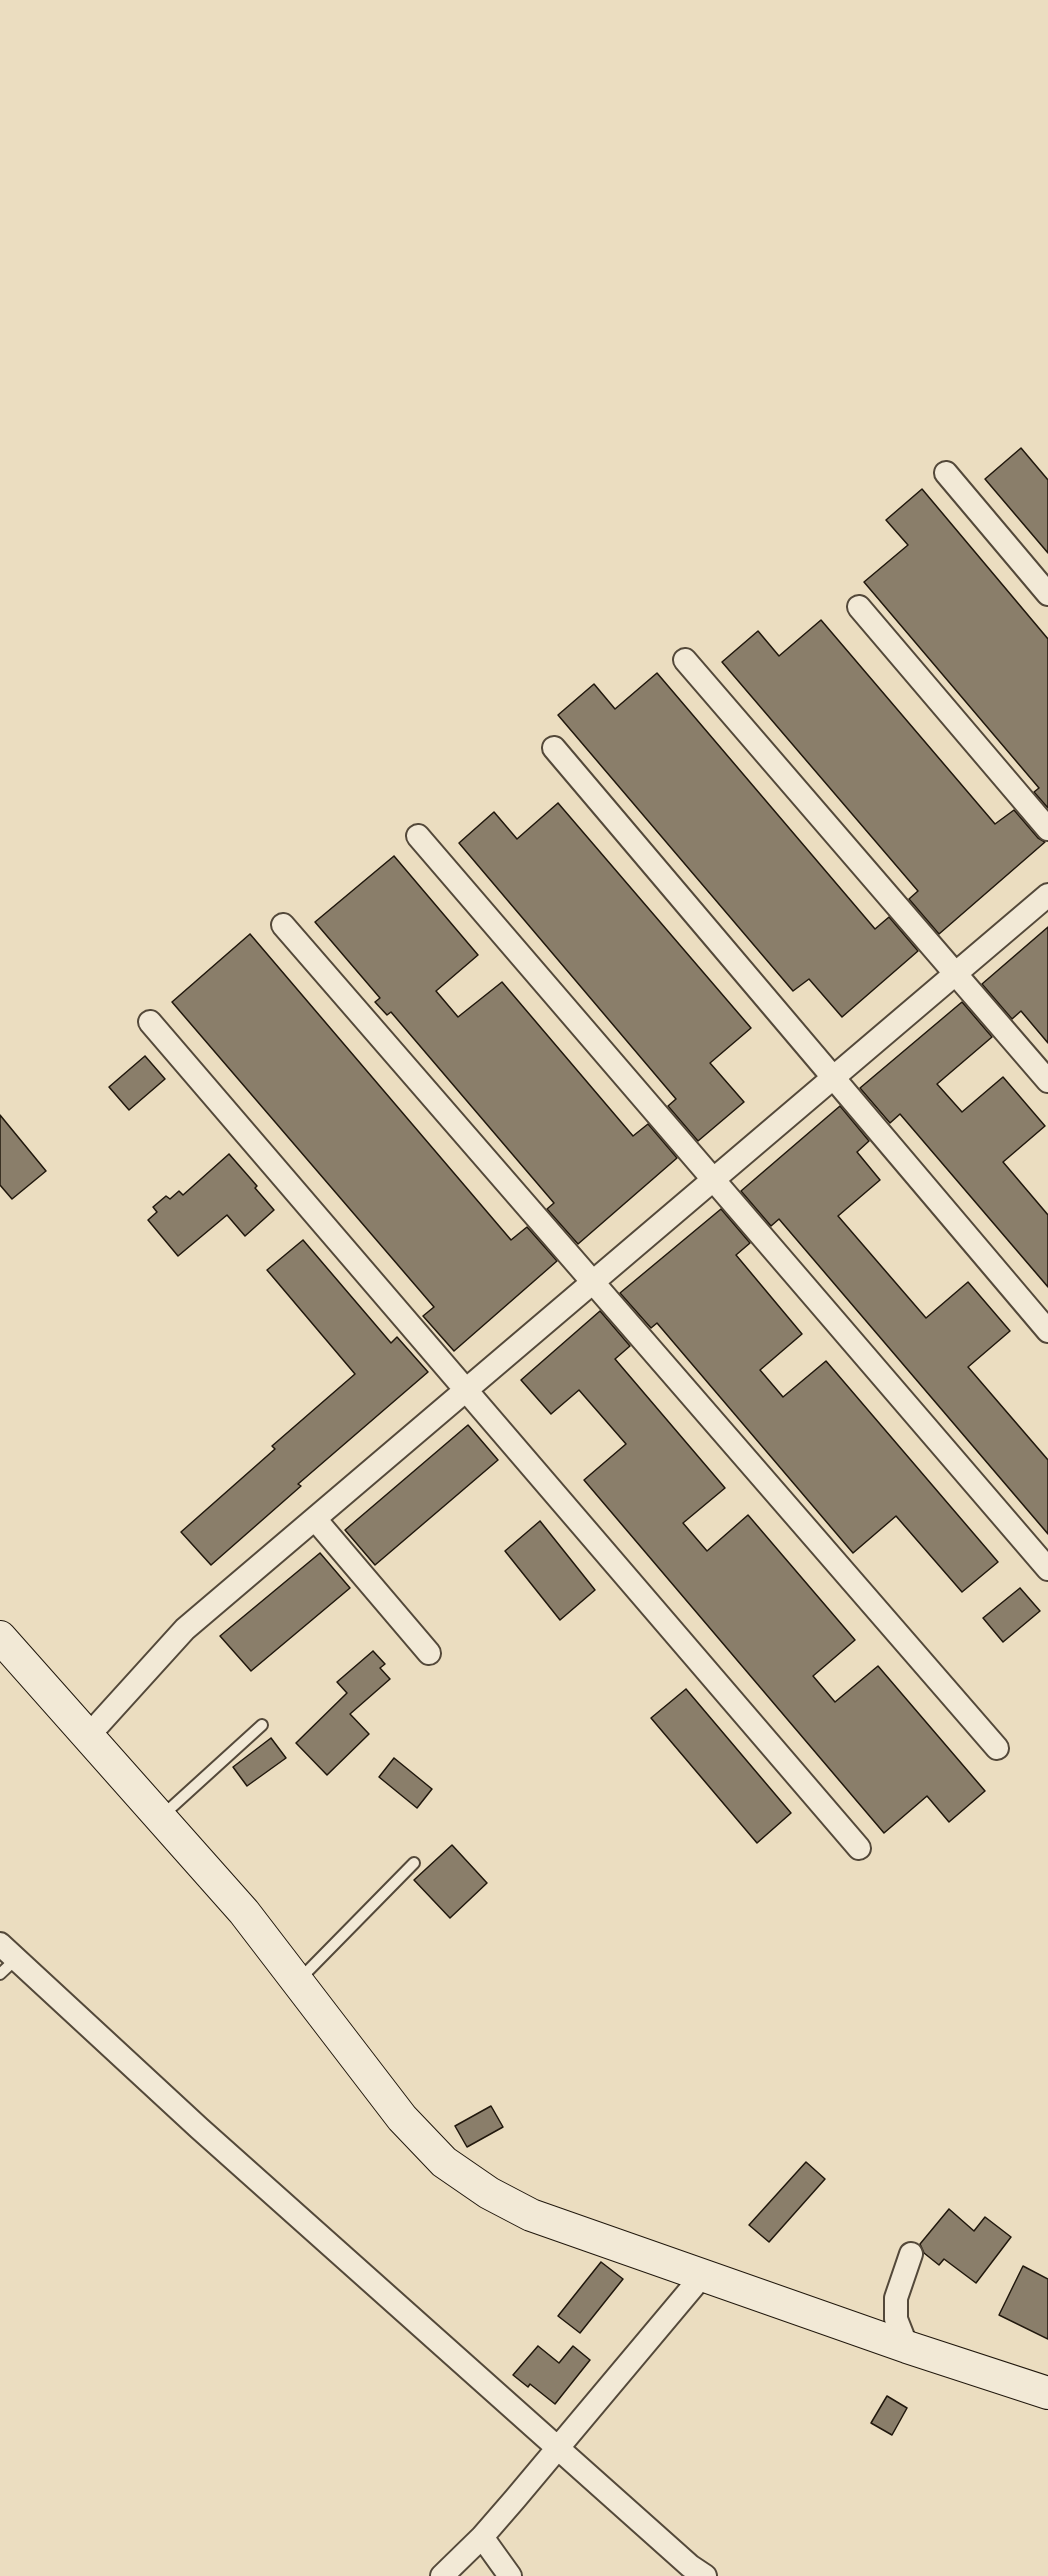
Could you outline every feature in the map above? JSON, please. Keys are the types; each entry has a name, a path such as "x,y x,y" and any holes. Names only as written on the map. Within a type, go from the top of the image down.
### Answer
{"main road":[{"path":"0,1637 244,1912 299,1980 402,2118 444,2162 489,2193 531,2215 907,2347 1048,2393"}],"street":[{"path":"946,474 1048,594"},
{"path":"859,607 1048,830"},
{"path":"685,660 1048,1081"},
{"path":"554,748 1048,1331"},
{"path":"418,836 1048,1569"},
{"path":"88,1736 185,1629 957,975 1048,895"},
{"path":"283,925 997,1748"},
{"path":"150,1022 859,1848"},
{"path":"315,1519 429,1653"},
{"path":"5,1959 199,2128 558,2448 690,2573"},
{"path":"907,2347 896,2319 896,2298 910,2254"},
{"path":"442,2576 482,2537 702,2276"},
{"path":"482,2537 510,2576"}],"lane":[{"path":"161,1818 262,1725"},
{"path":"299,1980 414,1863"}],"building":[{"path":"1021,448 1048,480 1048,553 985,479"},
{"path":"922,489 1048,639 1048,808 1034,792 1039,788 864,582 908,545 886,520"},
{"path":"821,620 995,824 1014,810 1038,838 1045,842 939,934 909,899 918,891 722,662 758,631 779,656"},
{"path":"657,673 875,929 889,917 918,951 842,1017 809,979 793,991 558,715 594,684 615,709"},
{"path":"558,803 751,1028 710,1063 744,1102 698,1141 668,1106 676,1099 459,843 494,812 517,839"},
{"path":"394,856 478,955 436,991 458,1017 502,982 633,1136 648,1124 677,1158 578,1244 547,1209 554,1203 391,1012 387,1015 375,1002 380,998 315,922"},
{"path":"1048,927 1048,1043 1021,1011 1012,1019 982,984"},
{"path":"250,934 511,1240 527,1227 557,1261 454,1351 423,1316 434,1307 172,1002"},
{"path":"962,1002 992,1037 937,1084 962,1112 1003,1077 1045,1126 1003,1162 1048,1215 1048,1287 900,1114 890,1123 860,1088"},
{"path":"145,1056 165,1079 129,1110 109,1087"},
{"path":"840,1106 869,1141 857,1152 880,1180 838,1216 926,1318 968,1282 1010,1331 968,1367 1048,1460 1048,1534 779,1219 771,1226 741,1191"},
{"path":"0,1115 46,1171 12,1199 0,1185"},
{"path":"229,1154 274,1210 245,1236 227,1215 178,1256 148,1220 157,1212 153,1207 166,1196 170,1199 179,1191 183,1195"},
{"path":"721,1209 750,1243 736,1255 802,1334 760,1370 783,1397 826,1361 998,1562 962,1592 896,1516 853,1553 657,1323 651,1328 620,1293"},
{"path":"303,1240 391,1343 397,1337 428,1372 298,1484 301,1486 211,1565 181,1532 275,1449 272,1446 355,1374 267,1270"},
{"path":"600,1311 630,1346 615,1359 725,1488 683,1523 707,1551 748,1515 855,1640 813,1676 835,1702 878,1666 985,1791 949,1822 927,1796 884,1833 584,1480 626,1444 579,1390 551,1414 521,1380"},
{"path":"468,1425 498,1460 375,1565 345,1530"},
{"path":"540,1521 595,1590 560,1620 505,1551"},
{"path":"320,1553 350,1588 251,1671 220,1636"},
{"path":"1020,1588 1040,1611 1003,1642 983,1618"},
{"path":"373,1651 385,1664 380,1668 390,1679 350,1714 369,1734 327,1775 296,1743 347,1693 337,1682"},
{"path":"686,1689 791,1813 757,1843 651,1718"},
{"path":"271,1738 286,1758 247,1786 233,1767"},
{"path":"394,1758 432,1789 417,1808 379,1777"},
{"path":"452,1845 487,1883 450,1918 414,1880"},
{"path":"491,2106 503,2127 467,2147 455,2126"},
{"path":"806,2162 825,2179 769,2242 749,2225"},
{"path":"949,2209 974,2231 985,2217 1011,2237 976,2283 944,2259 939,2265 924,2253 920,2244"},
{"path":"601,2262 623,2279 580,2333 558,2316"},
{"path":"1023,2266 1048,2279 1048,2339 999,2315"},
{"path":"538,2346 559,2363 573,2346 590,2360 555,2404 530,2384 528,2387 513,2375"},
{"path":"887,2396 907,2408 892,2435 871,2423"}]}
